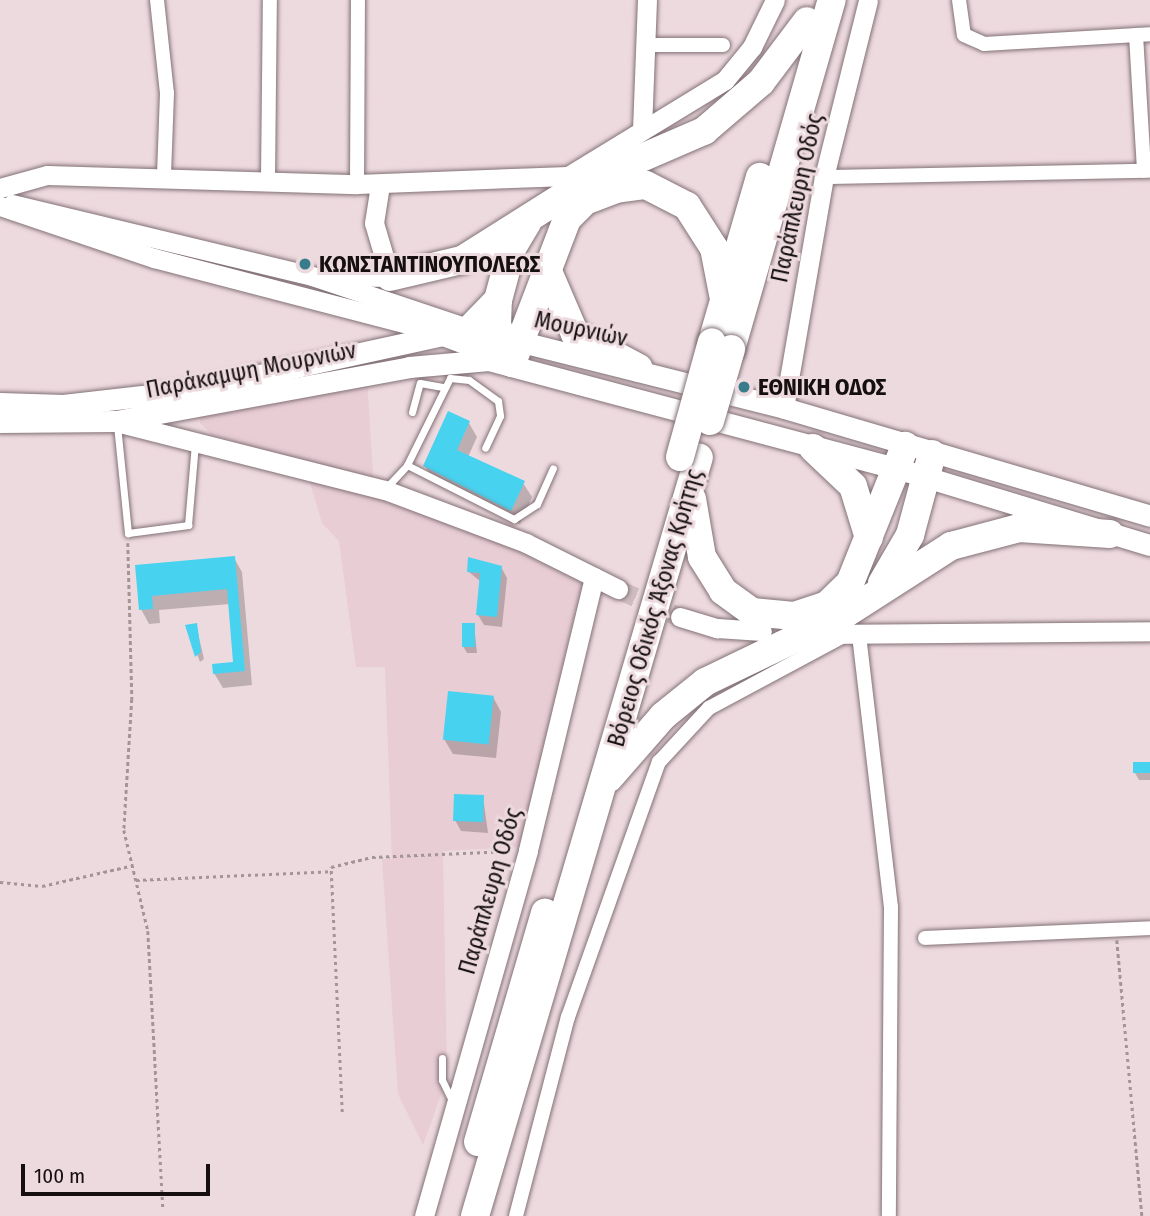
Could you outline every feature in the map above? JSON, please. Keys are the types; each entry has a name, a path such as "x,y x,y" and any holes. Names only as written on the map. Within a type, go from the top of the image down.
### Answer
{"highway":[{"name":"Βόρειος Οδικός Άξονας Κρήτης","path":"458,1216 690,457 721,345 832,0"},
{"name":"Βόρειος Οδικός Άξονας Κρήτης","path":"721,345 724,299 810,10"},
{"path":"390,276 462,260 586,182 669,149 734,110 810,10"},
{"path":"510,347 547,270 567,219 585,201 646,186 672,195 703,223 724,299"},
{"path":"510,347 498,300 512,248 531,218"},
{"path":"547,270 575,334 639,368"},
{"path":"460,333 498,300"},
{"path":"813,448 853,486 870,541"},
{"name":"Βόρειος Οδικός Άξονας Κρήτης","path":"475,1216 691,487 690,457"},
{"path":"691,487 702,557 723,591 752,612 794,616 827,605 850,583 915,461"},
{"path":"868,598 901,553 915,461"},
{"path":"603,786 663,716 705,682 868,598 951,546 996,531 1041,527 1110,534"}],"main road":[{"name":"Μουρνιών","path":"460,333 510,347 639,368 784,408 915,461 1150,516"},
{"name":"Παράκαμψη Μουρνιών","path":"0,422 116,421 460,333"},
{"name":"Παράκαμψη Μουρνιών","path":"0,403 63,405 188,401 410,367 510,347"},
{"path":"510,347 813,448 915,461 1110,534 1150,545"}],"street":[{"path":"157,0 167,93 164,176"},
{"path":"268,179 270,0"},
{"path":"357,184 358,0"},
{"path":"642,130 647,0"},
{"path":"0,188 47,175 268,179 357,184 556,178 579,172 725,80 752,47 775,0"},
{"name":"Παράπλευρη Οδός","path":"784,408 824,177 868,0"},
{"path":"824,177 1147,171 1143,34 984,44 964,35 959,0"},
{"path":"646,45 723,45"},
{"path":"312,276 390,276 374,223 380,184"},
{"name":"Μουρνιών","path":"0,204 312,276 460,333"},
{"name":"Μουρνιών","path":"0,204 154,258 460,333"},
{"path":"188,401 195,441"},
{"path":"116,421 385,490 504,534 618,589"},
{"name":"Παράπλευρη Οδός","path":"424,1216 453,1103 528,850 594,577"},
{"path":"680,617 762,631"},
{"path":"516,1216 569,1017 659,762 686,727 731,693 845,635 1150,631"},
{"path":"845,635 891,907 889,1216"},
{"path":"925,938 1150,928"}],"lane":[{"path":"385,490 407,465 443,387 450,378 469,380 498,401 499,416 485,448"},
{"path":"412,412 420,383 443,387"},
{"path":"116,421 123,441 128,533 188,525 195,441"},
{"path":"407,465 514,519 537,504 553,468"},
{"path":"442,1058 442,1080 453,1103"}],"path":[{"path":"128,533 132,699 122,796 130,866 149,931 163,1208"},
{"path":"341,1112 331,871 336,862 528,850"},
{"path":"0,882 42,886 130,866"},
{"path":"136,880 331,871"},
{"path":"1116,929 1142,1216"}],"shaded area":[{"path":"367,379 374,492 481,530 585,581 519,847 443,851 447,1078 423,1145 398,1094 382,859 392,859 385,667 356,667 339,541 322,523 304,462 212,435 200,423 201,413"}],"building":[{"path":"448,411 470,421 457,450 525,481 511,511 423,466"},
{"path":"235,556 245,671 213,674 212,664 233,662 227,589 152,596 153,609 139,610 135,565"},
{"path":"468,557 502,566 497,617 476,615 480,573 467,572"},
{"path":"197,623 201,652 195,657 185,625"},
{"path":"462,623 475,623 475,647 462,647"},
{"path":"448,691 494,696 489,745 443,740"},
{"path":"1133,762 1150,762 1150,773 1133,773"},
{"path":"454,794 484,795 483,822 453,821"}],"tunnel":[{"path":"618,589 680,617"}],"place":[{"name":"ΚΩΝΣΤΑΝΤΙΝΟΥΠΟΛΕΩΣ","path":"305,264"},
{"name":"ΕΘΝΙΚΗ ΟΔΟΣ","path":"744,387"}]}
